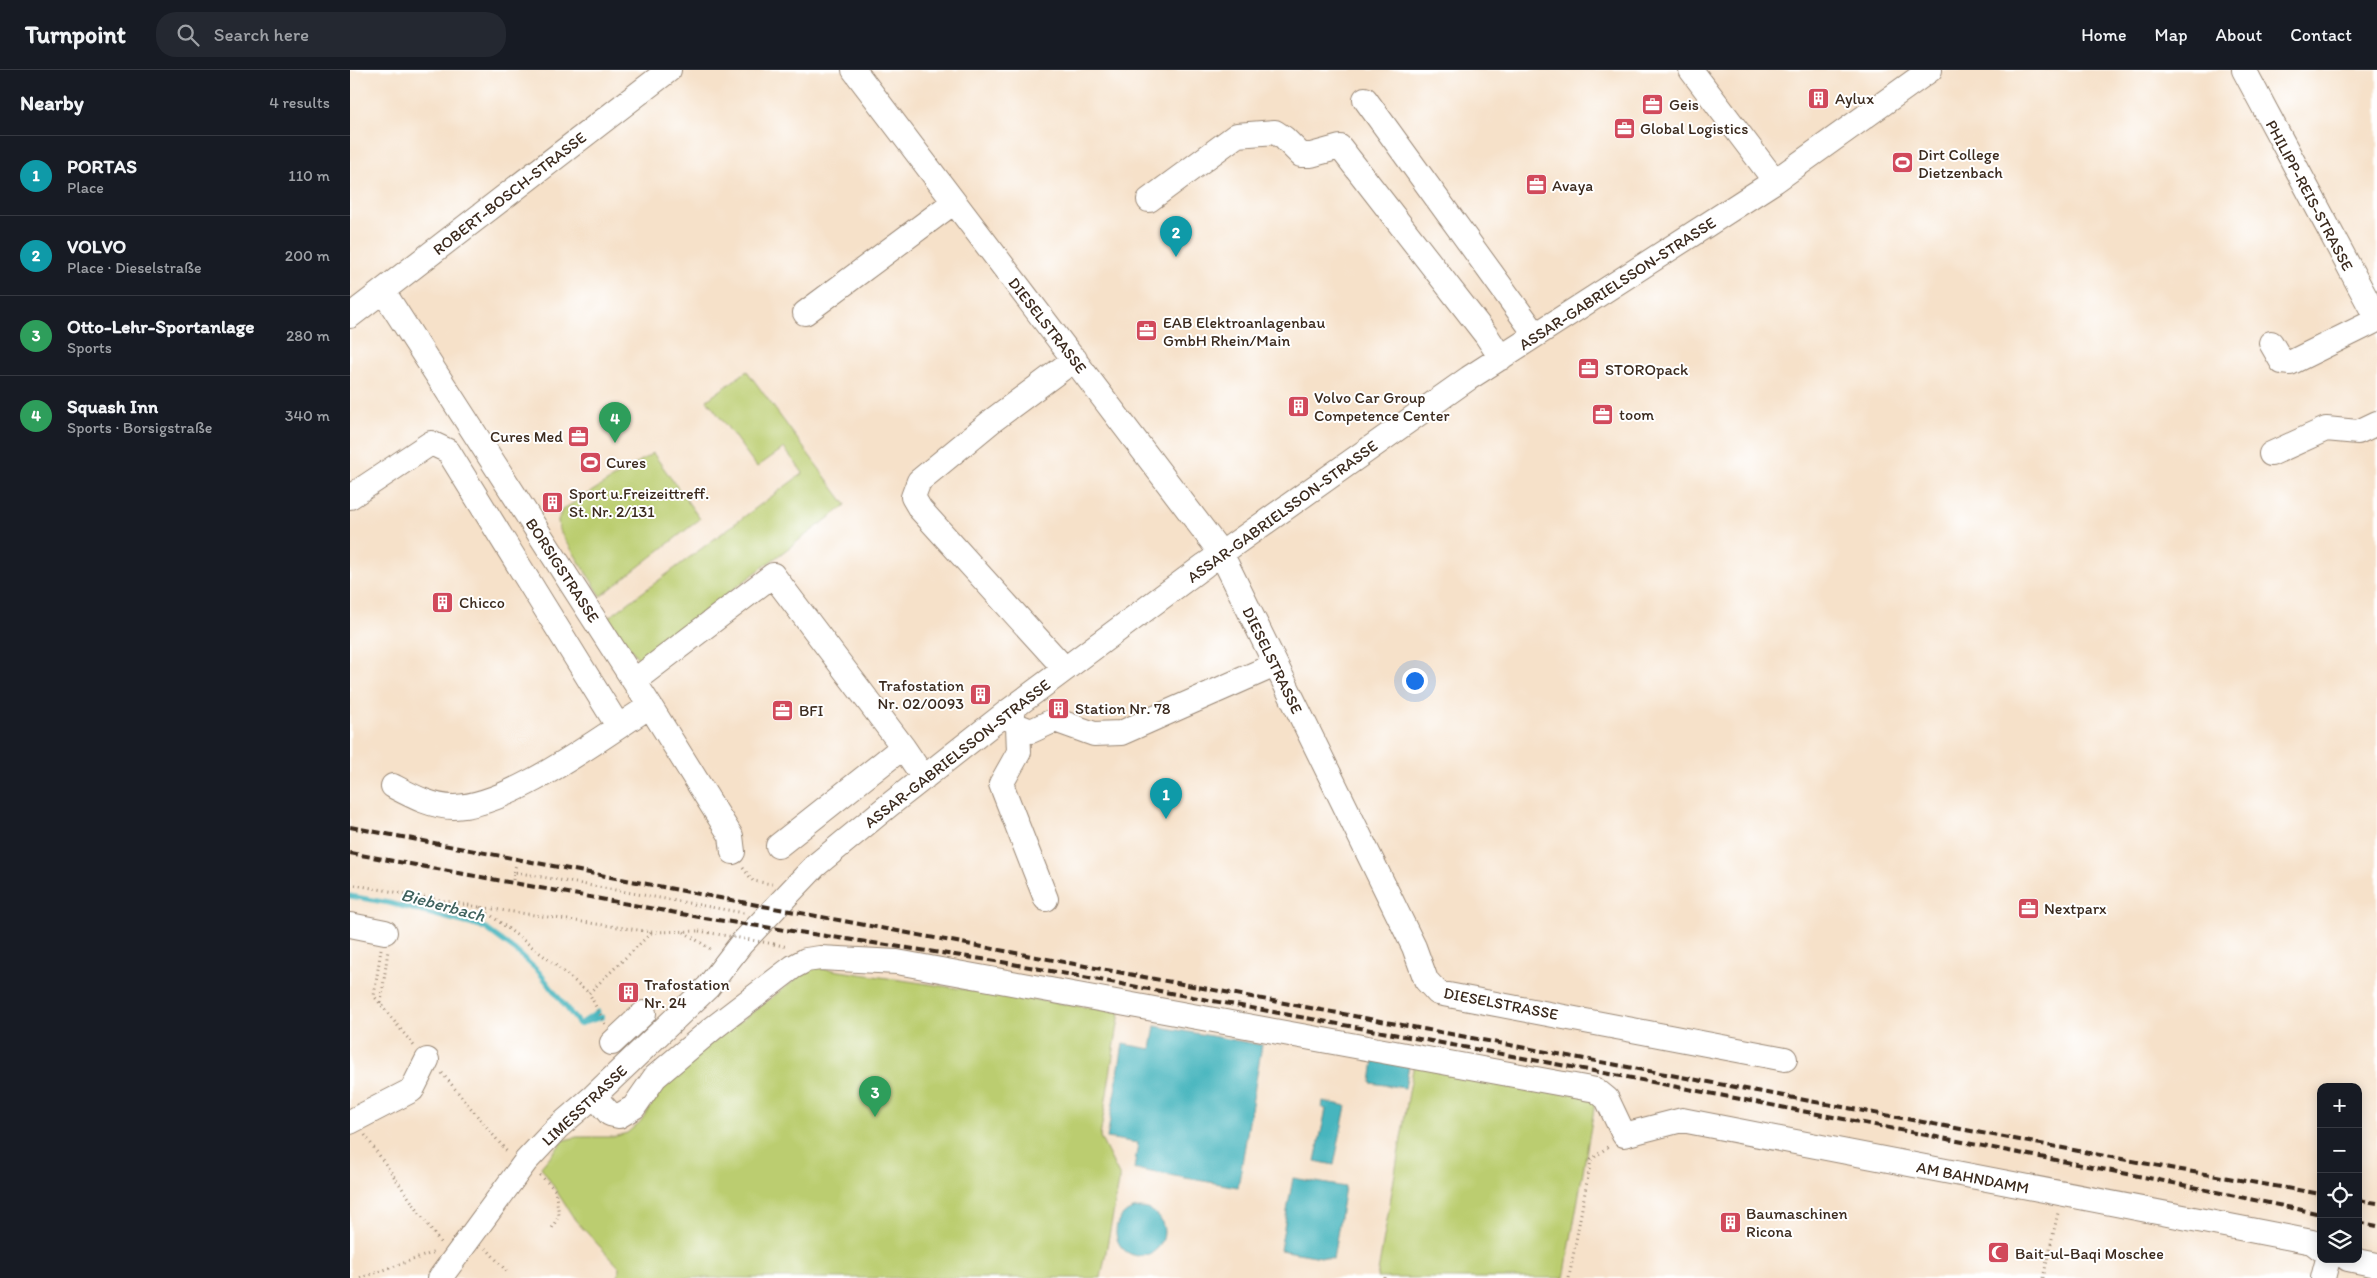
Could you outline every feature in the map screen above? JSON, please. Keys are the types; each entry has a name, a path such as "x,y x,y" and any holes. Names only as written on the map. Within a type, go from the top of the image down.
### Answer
{"street":[{"name":"ROBERT-BOSCH-STRASSE","path":"350,316 669,70"},
{"name":"DIESELSTRASSE","path":"854,70 1221,554 1414,946 1426,980 1438,993 1785,1059"},
{"path":"1691,70 1775,181"},
{"name":"ASSAR-GABRIELSSON-STRASSE","path":"741,944 815,866 924,778 1012,720 1065,670 1221,554 1501,358 1775,181 1930,70"},
{"name":"PHILIPP-REIS-STRASSE","path":"2244,70 2377,320"},
{"path":"1365,99 1536,335"},
{"path":"1149,200 1237,135 1274,132 1284,138 1300,155 1311,155 1340,147 1486,335 1501,358"},
{"path":"805,313 954,202"},
{"name":"BORSIGSTRASSE","path":"383,290 650,706 731,836 733,852"},
{"path":"2271,343 2282,362 2290,363 2377,320"},
{"path":"1065,670 920,509 912,497 919,481 993,420 1075,359"},
{"path":"2271,454 2326,429 2358,432 2377,423"},
{"path":"350,497 431,443 448,452 618,726"},
{"path":"634,681 773,575 924,778"},
{"path":"1012,720 1031,731 1055,720 1094,734 1121,733 1276,665"},
{"path":"393,786 422,801 453,807 480,803 530,782 650,706"},
{"path":"1012,720 1019,752 1001,784 1046,899"},
{"path":"778,846 902,747"},
{"path":"350,925 386,935"},
{"name":"LIMESSTRASSE","path":"440,1278 526,1161 556,1128 594,1096 708,987 741,944"},
{"path":"594,1096 610,1114 619,1116 627,1112 634,1107 655,1077 712,1029 793,967 806,960 820,958 897,962 1596,1090 1607,1099 1624,1135"},
{"path":"612,1043 644,1013"},
{"path":"352,1120 412,1090 427,1060"},
{"name":"AM BAHNDAMM","path":"1624,1135 1682,1120 2312,1242 2317,1246"},
{"path":"2362,1262 2377,1265"},
{"path":"2323,1278 2327,1263"}],"path":[{"path":"513,880 516,864"},
{"path":"514,872 747,913"},
{"path":"747,875 753,881 772,884"},
{"path":"350,884 479,907 652,932 699,931 774,944"},
{"path":"479,907 589,993 609,1030 612,1043"},
{"path":"683,931 708,948"},
{"path":"589,993 652,932"},
{"path":"380,1004 386,935"},
{"path":"386,935 374,996 427,1060 448,1078 507,1151"},
{"path":"352,1120 442,1245"},
{"path":"1569,1278 1591,1160 1624,1135"},
{"path":"534,1170 554,1190 559,1215 551,1230"},
{"path":"2043,1278 2062,1195"},
{"path":"486,1248 508,1273"},
{"path":"361,1278 438,1251"}],"green space":[{"path":"747,371 846,505 639,660 608,618 803,473 784,448 757,467 707,400"},
{"path":"653,453 700,519 601,596 559,530 558,520 562,510"},
{"path":"812,967 1120,1012 1100,1137 1120,1177 1101,1278 618,1278 619,1267 575,1220 541,1167 564,1140 577,1137 613,1137 627,1133 640,1122 666,1083 684,1064"},
{"path":"1414,1063 1596,1098 1564,1278 1377,1278"}],"water":[{"path":"1155,1026 1262,1045 1238,1187 1134,1169 1138,1143 1107,1138 1123,1044 1151,1049"},
{"path":"1374,1060 1409,1065 1405,1088 1371,1083"},
{"path":"1323,1101 1346,1106 1334,1165 1315,1161 1326,1109 1322,1108"},
{"path":"1293,1178 1345,1187 1333,1259 1280,1250"},
{"path":"1135,1208 1145,1208 1157,1215 1164,1227 1164,1237 1157,1249 1145,1256 1135,1256 1127,1252 1120,1245 1116,1237 1116,1227 1120,1219 1127,1212"}],"waterway":[{"name":"Bieberbach","path":"350,896 389,903 485,928 515,950 539,972 579,1024"},
{"path":"583,1022 598,1012"},
{"path":"579,1024 602,1017"}],"railway":[{"path":"350,827 720,898 2170,1168 2317,1193"},
{"path":"350,853 704,918 1002,962 1626,1077 2159,1180 2317,1213"},
{"path":"2362,1201 2377,1203"},
{"path":"2362,1223 2377,1226"}],"place":[{"name":"Aylux","path":"1819,98"},
{"name":"Geis","path":"1653,104"},
{"name":"Global Logistics","path":"1624,128"},
{"name":"Dirt College Dietzenbach","path":"1902,163"},
{"name":"Avaya","path":"1536,185"},
{"name":"VOLVO","path":"1176,257"},
{"name":"EAB Elektroanlagenbau GmbH Rhein/Main","path":"1147,331"},
{"name":"STOROpack","path":"1589,369"},
{"name":"Volvo Car Group Competence Center","path":"1298,406"},
{"name":"toom","path":"1603,414"},
{"name":"Cures Med","path":"579,436"},
{"name":"Squash Inn","path":"615,443"},
{"name":"Cures","path":"590,462"},
{"name":"Sport u.Freizeittreff. St. Nr. 2/131","path":"553,502"},
{"name":"Chicco","path":"443,602"},
{"name":"Trafostation Nr. 02/0093","path":"980,694"},
{"name":"Station Nr. 78","path":"1059,708"},
{"name":"BFI","path":"783,710"},
{"name":"PORTAS","path":"1166,819"},
{"name":"Nextparx","path":"2028,908"},
{"name":"Trafostation Nr. 24","path":"628,993"},
{"name":"Otto-Lehr-Sportanlage","path":"875,1117"},
{"name":"Baumaschinen Ricona","path":"1730,1222"},
{"name":"Bait-ul-Baqi Moschee","path":"1999,1253"}]}
